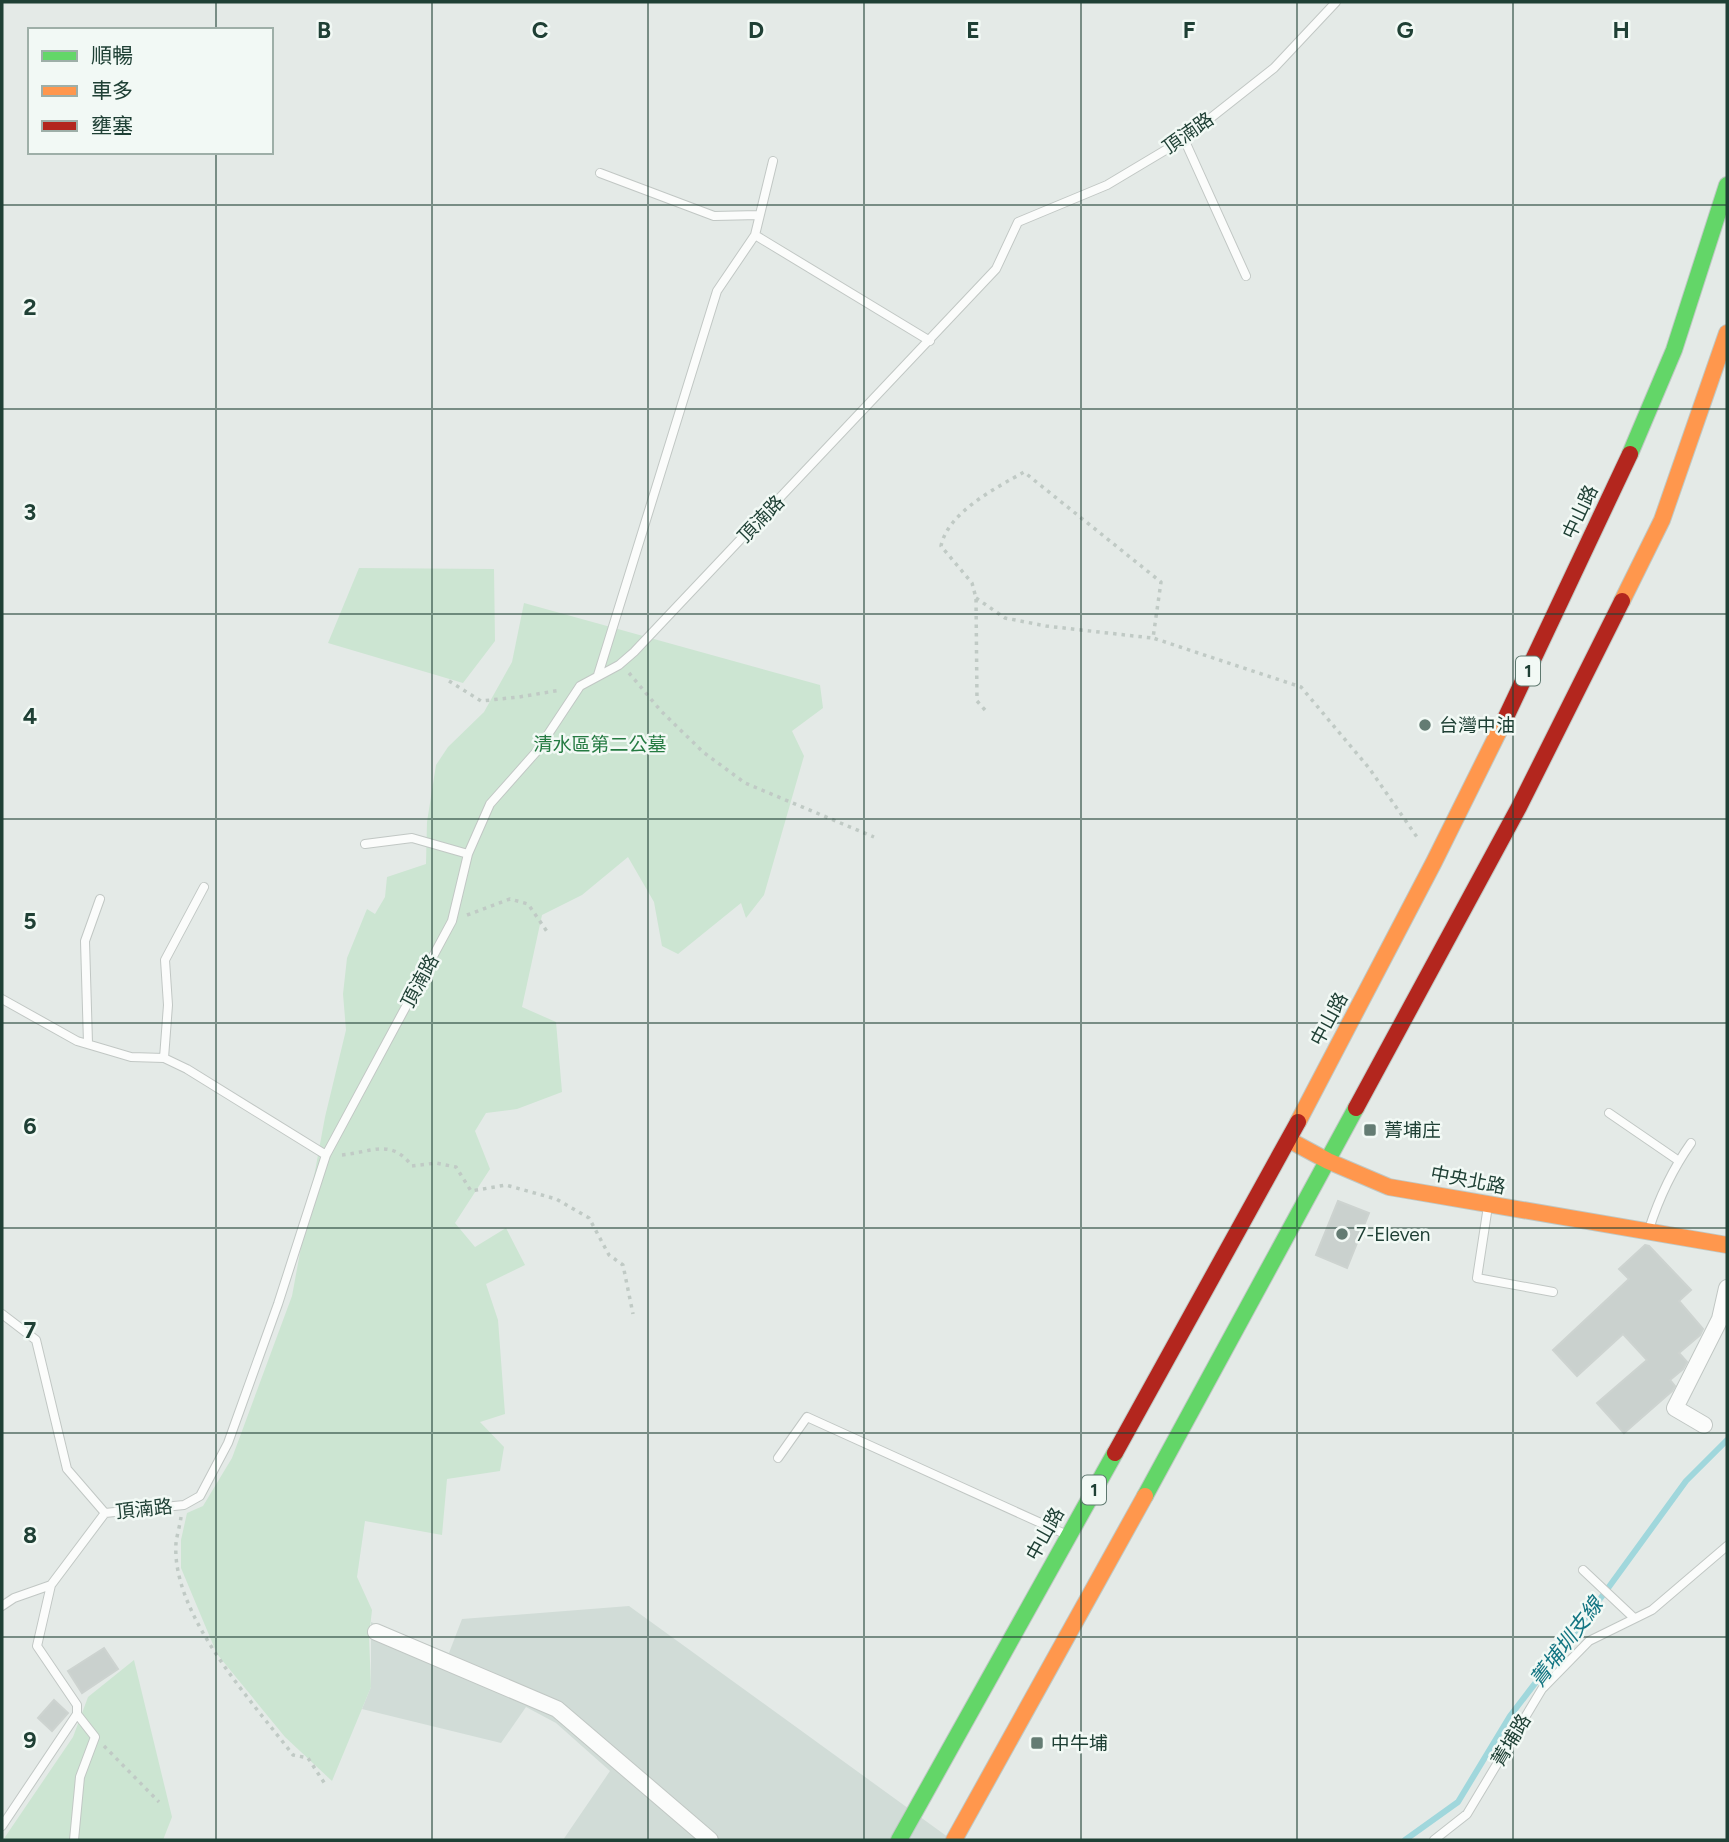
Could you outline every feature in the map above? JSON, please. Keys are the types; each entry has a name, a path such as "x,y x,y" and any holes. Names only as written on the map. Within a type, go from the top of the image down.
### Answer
{"main road":[{"name":"中山路","path":"899,1840 1289,1140 1434,862 1519,691 1620,477 1674,350 1727,185"},
{"path":"954,1840 1062,1649 1519,807 1662,520 1727,333"},
{"name":"中央北路","path":"1289,1140 1328,1161 1389,1187 1727,1245"}],"street":[{"path":"1704,1425 1675,1408 1720,1319 1727,1288"},
{"path":"376,1632 557,1709 710,1840"}],"lane":[{"name":"頂湳路","path":"95,1737 77,1714 77,1705 37,1646 51,1585 105,1513 184,1505 200,1496 228,1443 278,1304 326,1155 452,921 468,855 490,804 537,751 580,686 619,665 996,269 1017,222 1107,185 1184,139 1274,68 1336,2"},
{"path":"1184,139 1246,276"},
{"path":"598,675 717,290 755,235 773,161"},
{"path":"600,173 715,216 759,215"},
{"path":"755,235 930,341"},
{"path":"365,844 412,838 468,855"},
{"path":"164,1058 168,1005 165,960 204,887"},
{"path":"88,1043 85,941 100,899"},
{"path":"2,999 77,1041 131,1057 164,1058 187,1069 326,1155"},
{"path":"1609,1113 1679,1161"},
{"path":"1648,1232 1659,1198 1691,1143"},
{"path":"1488,1205 1477,1279 1553,1292"},
{"path":"2,1314 36,1340 66,1469 105,1513"},
{"path":"778,1458 807,1418 1069,1535"},
{"name":"菁埔路","path":"1434,1840 1467,1814 1542,1689 1589,1642 1652,1610 1727,1546"},
{"path":"1583,1570 1634,1618"},
{"path":"2,1606 14,1598 51,1585"},
{"path":"2,1826 77,1714"},
{"path":"74,1840 80,1777 95,1737"}],"path":[{"path":"985,710 976,701 976,598 972,583 940,546 943,535 972,503 1024,472 1161,582 1153,638"},
{"path":"976,598 1004,618 1046,626 1153,638 1301,687 1369,768 1434,862"},
{"path":"619,665 703,752 745,783 874,837"},
{"path":"449,681 481,701 519,698 580,686"},
{"path":"452,921 510,899 528,904 548,933"},
{"path":"326,1155 345,1155 385,1148 403,1153 412,1166 436,1163 456,1167 471,1191 506,1185 556,1199 589,1218 609,1255 623,1265 633,1314"},
{"path":"184,1505 176,1544 178,1572 190,1609 219,1660 293,1755 307,1758 325,1784"},
{"path":"95,1737 159,1802"}],"shaded area":[{"path":"629,1606 952,1840 563,1840 610,1771 556,1723 526,1707 501,1743 362,1709 371,1687 371,1622 449,1653 462,1619"}],"green space":[{"path":"359,568 494,569 495,641 463,683 328,643"},
{"name":"清水區第二公墓","path":"524,603 820,685 823,708 792,731 804,756 764,895 746,918 741,903 678,954 662,946 654,902 628,857 582,895 542,915 522,1007 556,1022 562,1092 517,1109 486,1113 475,1131 490,1169 455,1223 475,1247 506,1228 525,1265 486,1284 498,1320 505,1414 480,1422 504,1447 500,1471 447,1479 442,1535 365,1521 357,1577 372,1610 369,1636 371,1687 332,1781 285,1737 217,1654 181,1568 181,1540 187,1513 203,1506 232,1458 292,1296 325,1117 346,1030 343,994 347,958 367,909 375,914 385,897 387,877 426,864 427,822 436,765 448,747 484,712 512,662"},
{"path":"134,1660 172,1817 163,1840 3,1840 73,1737 88,1697"}],"building":[{"name":"7-Eleven","path":"1338,1201 1369,1213 1347,1268 1316,1255"},
{"path":"1645,1245 1691,1290 1679,1301 1703,1329 1700,1335 1679,1353 1687,1362 1670,1380 1675,1386 1672,1391 1624,1433 1597,1403 1647,1360 1623,1334 1577,1376 1553,1350 1629,1279 1619,1269"},
{"path":"104,1648 118,1669 82,1693 68,1671"},
{"path":"54,1700 68,1713 52,1731 38,1718"}],"waterway":[{"name":"菁埔圳支線","path":"1405,1840 1458,1802 1510,1716 1686,1481 1727,1440"}],"traffic: fast":[{"path":"1630,454 1674,350 1727,185"},
{"path":"1145,1496 1356,1108"},
{"path":"899,1840 1115,1453"}],"traffic: slow":[{"path":"1622,601 1662,520 1727,333"},
{"path":"1298,1122 1434,862 1506,717"},
{"path":"1289,1140 1328,1161 1389,1187 1727,1245"},
{"path":"954,1840 1145,1496"}],"traffic: jam":[{"path":"1506,717 1630,454"},
{"path":"1356,1108 1519,807 1622,601"},
{"path":"1115,1453 1298,1122"}],"place":[{"name":"台灣中油","path":"1425,725"},
{"name":"菁埔庄","path":"1370,1130"},
{"name":"7-Eleven","path":"1342,1234"},
{"name":"中牛埔","path":"1037,1743"}]}
